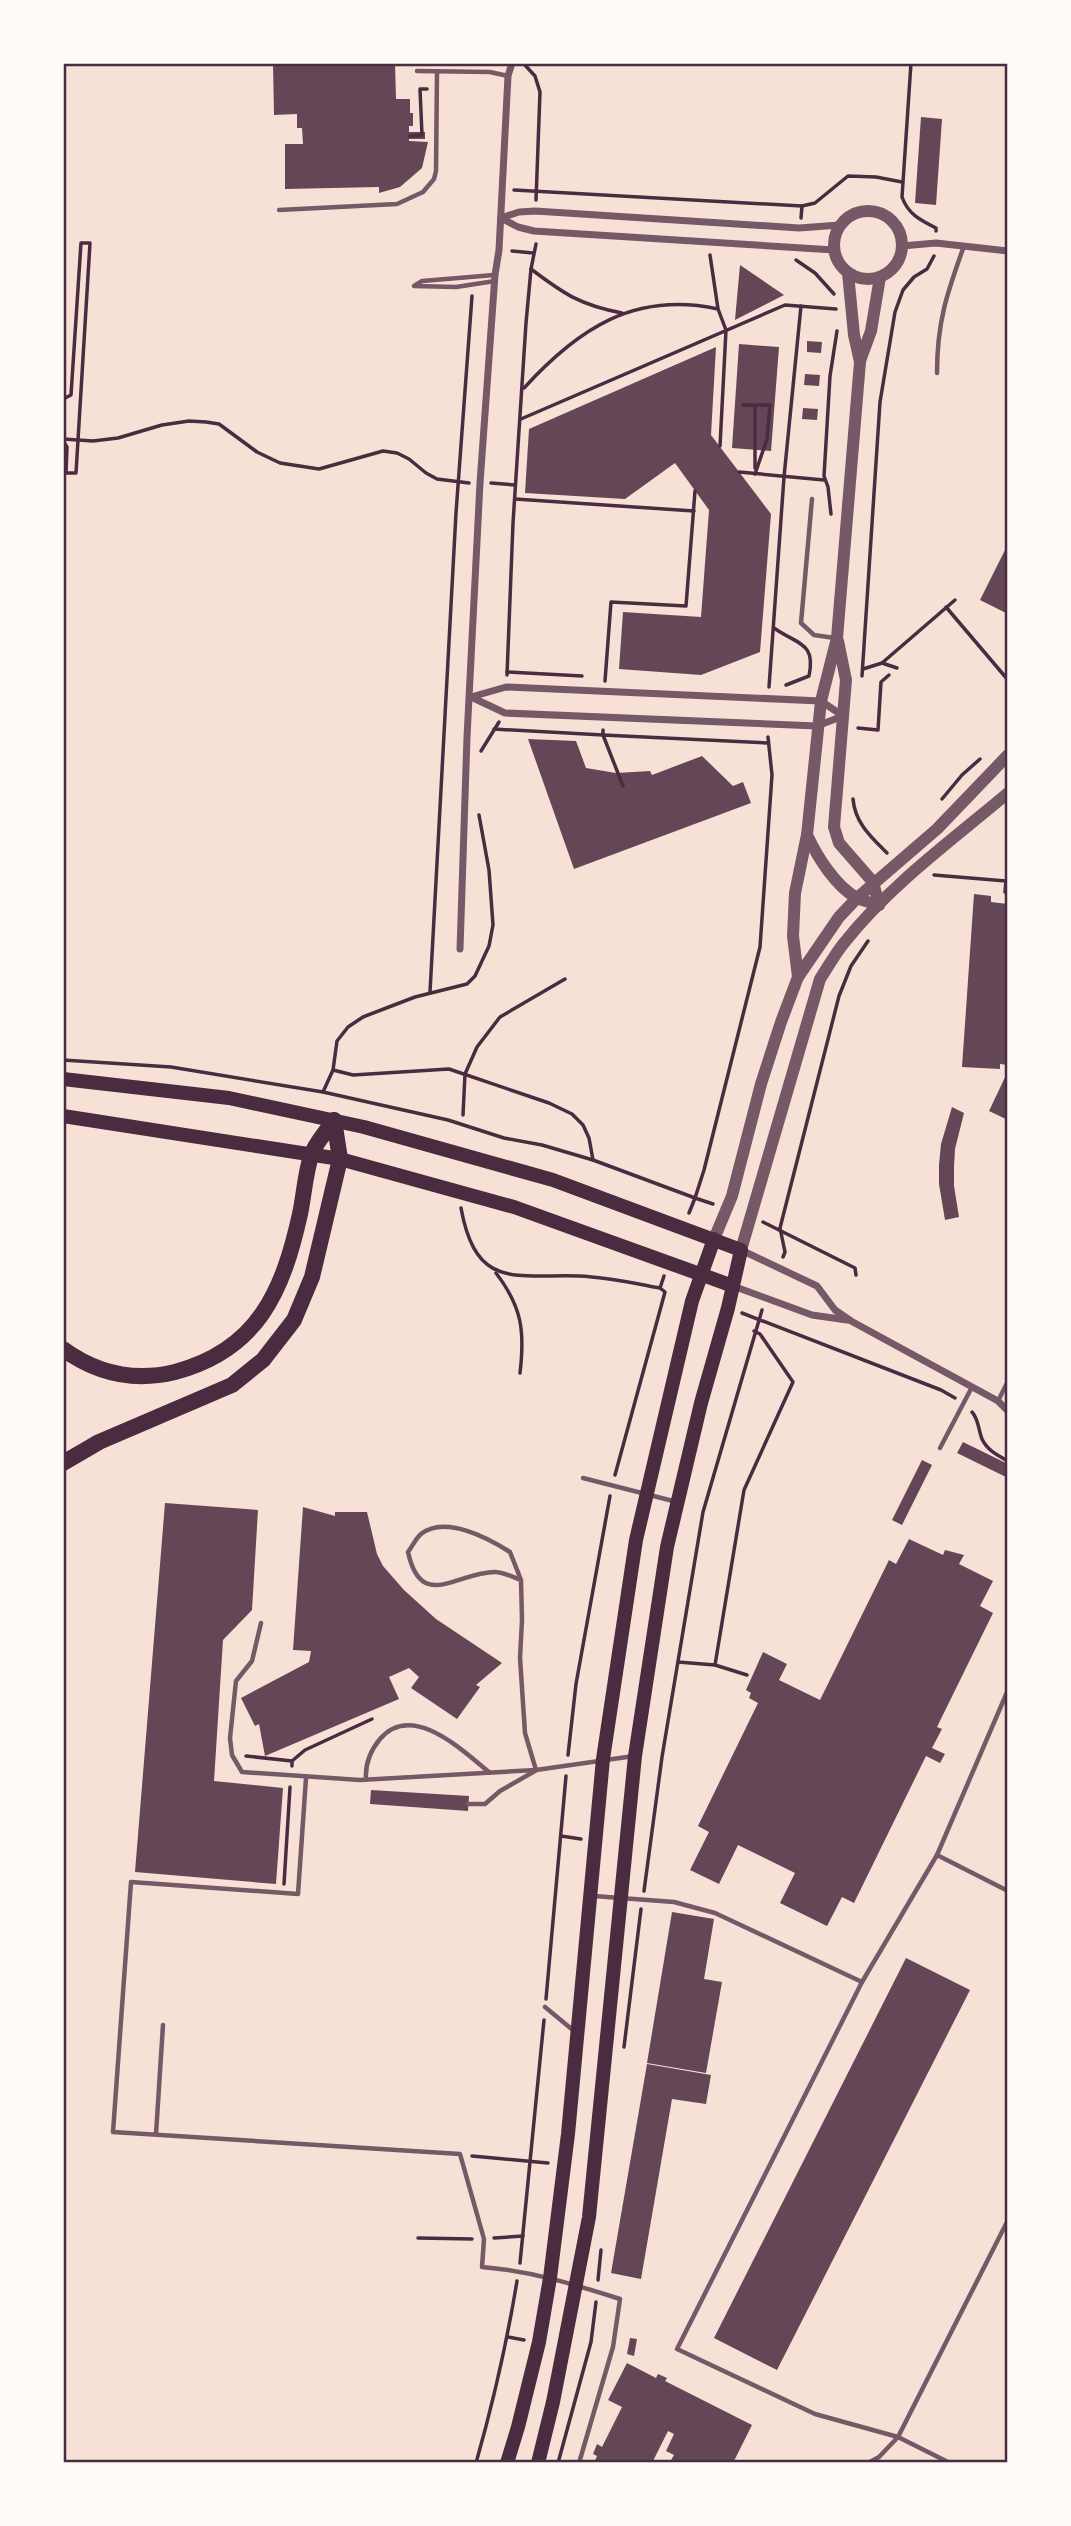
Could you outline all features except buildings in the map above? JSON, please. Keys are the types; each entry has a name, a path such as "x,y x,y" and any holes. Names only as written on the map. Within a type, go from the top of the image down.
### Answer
{"highway":[{"path":"63,1349 95,1368 113,1374 143,1376 190,1368 210,1359 243,1336 269,1306 280,1285 300,1213 311,1154 334,1120"},
{"path":"63,1463 99,1441 232,1385 263,1360 294,1320 312,1277 340,1159 334,1120"}],"main road":[{"path":"69,1080 229,1098 334,1120 553,1180 741,1250 667,1547 635,1756 589,2217 553,2402 538,2463"},
{"path":"69,1116 340,1159 514,1207 733,1286"},
{"path":"507,2463 519,2427 539,2342 550,2278 564,2164 603,1759 636,1540 692,1301 714,1239"}],"street":[{"path":"460,949 480,483 499,250 508,76 512,63"},
{"path":"500,218 519,212 536,211 799,228 840,225"},
{"path":"860,211 873,211 885,215 898,228 902,246 901,254 893,268 880,277 858,278 848,273 839,263 834,250 835,233 849,216 860,211"},
{"path":"500,218 534,231 834,250"},
{"path":"902,246 936,243 1008,251"},
{"path":"848,273 854,335 860,362"},
{"path":"798,977 793,936 795,894 807,835 821,701 837,638 860,362 871,331 880,277"},
{"path":"837,638 846,680 834,827 839,843 873,881 879,905"},
{"path":"471,697 506,687 821,701 843,716"},
{"path":"471,697 505,713 817,726 843,716"},
{"path":"714,1239 733,1196 761,1084 798,977 839,917 873,881 937,829 1008,755"},
{"path":"1008,793 879,905 844,943 820,979 741,1250 817,1286 835,1310 851,1321 998,1401 1008,1410"},
{"path":"807,835 815,852 841,884 857,898 879,905"},
{"path":"733,1286 812,1315 851,1321"}],"lane":[{"path":"417,71 490,72 508,76"},
{"path":"279,210 397,204 423,192 434,179 436,171 437,71"},
{"path":"937,373 937,341 944,302 964,245"},
{"path":"495,278 473,285 414,286 422,281 495,278"},
{"path":"812,499 801,623 814,635 837,638"},
{"path":"998,1401 1008,1381"},
{"path":"940,1448 972,1387"},
{"path":"583,1478 678,1502"},
{"path":"521,1580 497,1572 476,1574 440,1587 422,1583 411,1567 408,1552 420,1534 436,1526 467,1531 510,1552 521,1580 520,1658 525,1733 536,1770"},
{"path":"261,1623 252,1661 236,1681 230,1738 232,1755 242,1773 366,1779 536,1770 635,1756"},
{"path":"950,2463 898,2437 815,2414 677,2349 862,1982 937,1855 1008,1690"},
{"path":"366,1779 365,1769 371,1749 385,1733 400,1727 418,1726 432,1730 456,1745 489,1773"},
{"path":"468,1804 485,1804 500,1791 536,1770"},
{"path":"306,1778 298,1894 131,1882 113,2132 460,2154 484,2239 482,2267 519,2270 620,2299 613,2347 579,2463"},
{"path":"937,1855 1008,1891"},
{"path":"589,1896 674,1902 715,1913 862,1982"},
{"path":"545,2007 576,2032"},
{"path":"156,2134 163,2025"},
{"path":"868,2463 898,2437 1008,2220"}],"path":[{"path":"862,681 880,402 895,312 903,290 934,260 936,243 936,228 915,217 905,207 902,197 911,63"},
{"path":"529,68 536,76 540,92 536,192 802,206"},
{"path":"409,136 422,135 420,89 436,89"},
{"path":"63,399 71,395 81,243 90,243 77,440 76,473 66,473 67,447 64,440 77,440 118,438 162,425 189,421 219,424 257,452 280,463 319,468 383,451 397,453 409,459 437,479 458,482"},
{"path":"506,687 515,499 531,269 535,244 548,245"},
{"path":"720,446 726,330 718,309 710,255 722,256"},
{"path":"531,269 580,303 622,313"},
{"path":"430,992 458,482 473,285"},
{"path":"522,390 552,358 575,339 622,313 673,305 718,309"},
{"path":"521,419 785,305 839,309"},
{"path":"770,699 784,477 801,306"},
{"path":"832,527 828,487 824,480 830,376 838,320"},
{"path":"743,405 770,405 767,439 755,474"},
{"path":"755,405 755,474"},
{"path":"739,472 824,480"},
{"path":"606,677 611,602 686,606 695,491"},
{"path":"515,499 694,511"},
{"path":"863,669 882,663 954,600"},
{"path":"946,607 1008,680"},
{"path":"774,628 811,653"},
{"path":"769,686 793,683 809,676 814,635"},
{"path":"882,663 897,668"},
{"path":"859,716 858,728 878,730 881,682 889,676"},
{"path":"695,1198 760,947 772,775 768,743 769,724"},
{"path":"623,786 603,735 768,743"},
{"path":"940,802 962,775 982,758"},
{"path":"854,790 855,812 863,828 896,862"},
{"path":"886,851 895,843"},
{"path":"934,875 1006,881 1005,892 1008,893"},
{"path":"779,1269 785,1252 779,1228 839,996 851,966 874,932"},
{"path":"463,1115 465,1074 477,1047 500,1017 565,979"},
{"path":"63,1060 77,1061"},
{"path":"323,1092 332,1070 353,1076 449,1069 549,1103 572,1114 583,1125 589,1138 593,1160"},
{"path":"461,1205 469,1239 516,1303 523,1348 520,1373"},
{"path":"779,1228 855,1268 856,1275"},
{"path":"495,1271 514,1276 607,1278 660,1288"},
{"path":"665,1292 692,1301"},
{"path":"649,1847 703,1512 754,1331 766,1299"},
{"path":"728,1308 941,1390 964,1403 976,1417 982,1439 987,1446 1008,1461"},
{"path":"715,1665 744,1490 793,1382 761,1334 754,1331"},
{"path":"678,1662 715,1665 747,1675"},
{"path":"232,1755 292,1761"},
{"path":"460,2154 564,2164"},
{"path":"558,2463 588,2352"}]}
